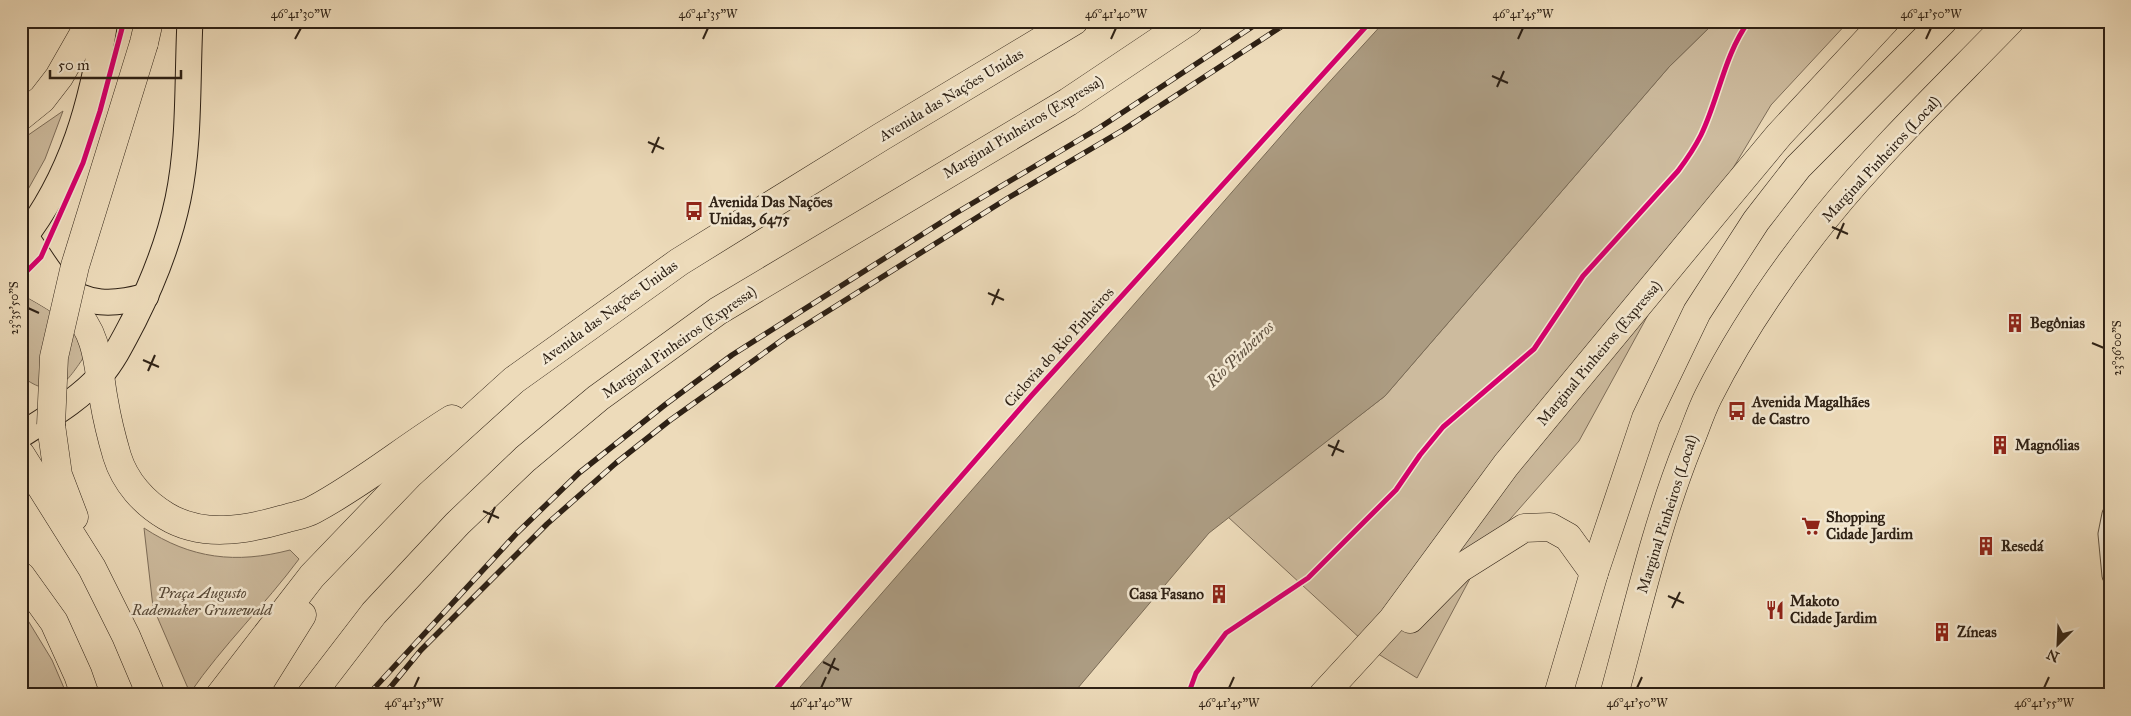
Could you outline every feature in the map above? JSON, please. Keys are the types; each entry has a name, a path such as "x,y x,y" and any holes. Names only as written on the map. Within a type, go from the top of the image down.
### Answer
{"highway":[{"path":"21,116 42,99 59,77 92,21"},
{"name":"Avenida das Nações Unidas","path":"220,695 312,576 410,474 514,380 678,262 1074,21"},
{"name":"Marginal Pinheiros (Expressa)","path":"311,695 374,613 457,524 525,458 598,398 718,311 1068,102 1189,21"},
{"name":"Marginal Pinheiros (Expressa)","path":"1323,695 1392,620 1506,465 1779,135 1886,21"},
{"path":"1558,695 1594,573 1646,418 1698,312 1756,220 1798,167 1943,21"},
{"name":"Marginal Pinheiros (Local)","path":"1614,695 1650,560 1677,474 1707,399 1731,355 1771,290 1826,216 1881,155 2010,21"},
{"path":"92,568 58,475 51,425 54,357 75,266 147,32"},
{"path":"21,278 74,311 88,330 97,353 104,402 118,458 129,482 151,507 177,522 209,530 233,530 271,523 311,511 354,486 422,437 514,380"},
{"path":"21,454 92,568 126,636 151,695"},
{"path":"1348,668 1412,616 1458,569 1524,528 1550,527 1568,536 1594,573"},
{"path":"252,695 292,628 323,584 349,537"},
{"path":"21,576 54,622 85,695"}],"main road":[{"path":"105,21 88,108 70,159 45,207 23,239 58,282 77,296 100,302 123,302 146,296"},
{"path":"21,435 70,402 100,376 125,337 146,296 166,246 178,198 185,141 190,21"}],"street":[{"path":"2110,514 2106,534 2110,576"}],"green space":[{"path":"1716,21 1849,21 1771,105 1682,253 1579,441 1489,543 1417,678 1375,652 1228,517 1385,396 1669,67"},
{"path":"63,111 45,159 21,202 21,140"},
{"path":"21,292 29,292 78,331 86,354 66,381 59,386 43,388 21,376"},
{"name":"Praça Augusto Rademaker Grunewald","path":"144,528 179,546 214,556 251,557 290,550 299,559 216,658 190,693 153,607"},
{"path":"21,609 52,660 67,695 21,695"}],"water":[{"name":"Rio Pinheiros","path":"1385,21 1716,21 1669,67 1385,396 1209,533 1072,695 793,695 1301,113"}],"railway":[{"path":"368,695 517,533 579,473 666,404 732,355 956,213 1099,128 1261,21"},
{"path":"384,695 421,650 547,524 616,463 669,421 785,338 1008,198 1123,130 1290,21"}],"cycle path":[{"path":"21,277 41,257 83,163 100,111 124,21"},
{"name":"Ciclovia do Rio Pinheiros","path":"771,695 1032,395 1371,21"},
{"path":"1188,695 1196,673 1226,633 1308,578 1396,490 1420,455 1443,427 1534,349 1583,276 1678,171 1691,153 1707,121 1733,48 1749,21"}],"place":[{"name":"Avenida Das Nações Unidas, 6475","path":"694,211"},
{"name":"Begônias","path":"2015,323"},
{"name":"Avenida Magalhães de Castro","path":"1737,411"},
{"name":"Magnólias","path":"2000,445"},
{"name":"Shopping Cidade Jardim","path":"1811,526"},
{"name":"Resedá","path":"1986,546"},
{"name":"Casa Fasano","path":"1219,594"},
{"name":"Makoto Cidade Jardim","path":"1775,610"},
{"name":"Zíneas","path":"1942,632"}]}
